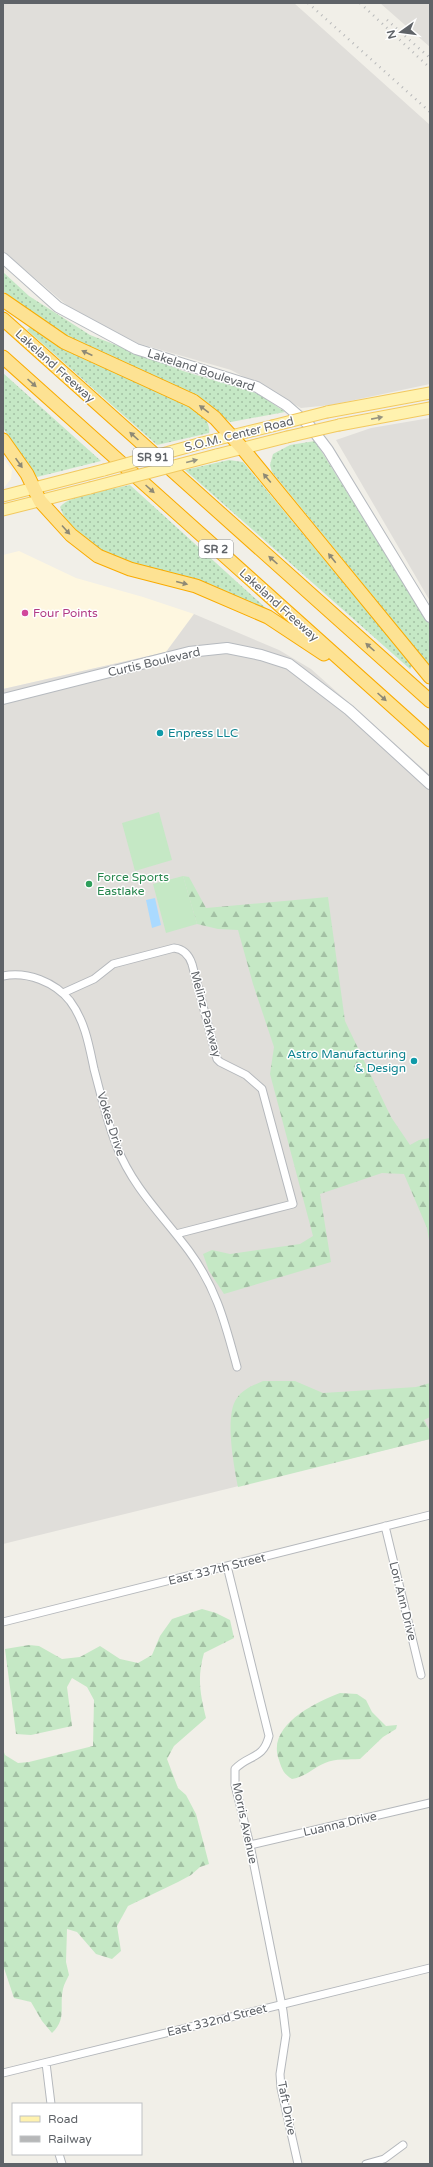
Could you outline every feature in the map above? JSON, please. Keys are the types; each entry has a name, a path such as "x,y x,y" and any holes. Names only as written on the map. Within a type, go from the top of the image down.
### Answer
{"highway":[{"path":"3,300 64,342 193,401 215,418 243,449 430,677"},
{"name":"Lakeland Freeway","path":"3,319 430,701"},
{"name":"Lakeland Freeway","path":"3,357 430,740"},
{"path":"3,440 27,474 40,501 71,534 98,556 130,569 196,586 268,617 361,678"}],"main road":[{"name":"S.O.M. Center Road","path":"3,496 327,412 430,393"},
{"name":"S.O.M. Center Road","path":"3,510 288,437 339,425 430,408"}],"street":[{"name":"Lakeland Boulevard","path":"3,258 58,307 136,349 257,387 286,405 309,425 328,450 430,617"},
{"name":"Curtis Boulevard","path":"3,699 189,652 227,648 261,655 289,664 349,710 430,784"},
{"name":"Melinz Parkway","path":"64,993 94,979 113,964 174,948 181,950 189,956 192,964 217,1059 246,1075 262,1089 293,1204 176,1234"},
{"name":"Vokes Drive","path":"3,976 41,978 64,993 77,1012 86,1034 106,1116 117,1148 131,1176 148,1201 176,1234 202,1270 218,1301 237,1367"},
{"name":"East 337th Street","path":"3,1622 430,1515"},
{"name":"Lori Ann Drive","path":"385,1526 421,1676"},
{"name":"Morris Avenue","path":"227,1566 269,1736 266,1748 259,1755 242,1762 235,1769 235,1785 250,1845 282,2004"},
{"name":"Luanna Drive","path":"250,1845 430,1802"},
{"name":"East 332nd Street","path":"3,2073 430,1968"},
{"name":"Taft Drive","path":"282,2004 286,2035 280,2074 281,2088 298,2164"},
{"path":"46,2062 51,2103"},
{"path":"366,2164 384,2159 403,2145"}],"shaded area":[{"path":"3,3 294,3 430,125 430,384 331,405 301,408 231,370 137,343 70,308 3,251"},
{"path":"380,3 430,3 430,47"},
{"path":"430,418 430,601 336,440 371,428"},
{"path":"3,457 12,470 11,479 3,489"},
{"path":"19,551 76,578 143,597 194,614 166,652 3,689 3,555"},
{"path":"194,614 279,650 311,669 430,775 430,1439 3,1544 3,689 166,652"}],"green space":[{"path":"3,272 29,296 90,335 183,371 259,394 285,412 231,422 68,339 3,291"},
{"path":"30,327 86,360 159,389 196,409 207,421 209,433 157,445 27,330"},
{"path":"3,373 101,461 37,477 3,428"},
{"path":"315,441 430,625 430,666 272,472 270,465 273,454 290,445"},
{"path":"229,460 243,462 396,646 412,666 410,669 185,470"},
{"path":"130,485 279,620 97,552 65,519 60,507 65,502 82,495"},
{"path":"159,812 172,860 135,871 122,823"},
{"path":"183,876 189,877 206,908 328,897 345,1021 391,1117 410,1145 419,1140 430,1138 430,1246 427,1228 404,1174 382,1173 320,1194 331,1262 224,1294 209,1271 203,1254 212,1250 230,1254 300,1244 313,1236 270,1074 274,1047 253,984 238,930 218,929 197,924"},
{"path":"183,876 197,924 166,933 153,884"},
{"path":"263,1381 295,1381 323,1393 416,1387 430,1383 430,1417 424,1420 430,1431 430,1439 238,1487 231,1441 231,1416 233,1406 242,1392"},
{"path":"202,1609 216,1613 230,1620 234,1638 204,1653 200,1686 206,1718 174,1746 167,1759 178,1788 186,1795 196,1814 209,1864 200,1867 191,1875 178,1882 128,1906 117,1926 121,1951 112,1959 96,1954 77,1932 67,1929 66,1962 69,1975 63,1989 61,2018 57,2028 52,2033 42,2021 31,2002 14,1998 3,1965 3,1749 5,1755 18,1763 29,1762 93,1746 94,1700 87,1687 72,1678 67,1687 72,1726 31,1735 16,1734 5,1649 29,1645 39,1646 62,1659 80,1657 100,1646 120,1659 138,1663 152,1655 160,1636 172,1619"},
{"path":"340,1693 357,1694 366,1700 372,1712 386,1726 397,1725 396,1729 383,1737 360,1759 329,1761 297,1778 292,1779 284,1771 279,1760 277,1748 279,1737 286,1726 306,1710 329,1697"}],"water":[{"path":"155,898 161,925 152,928 146,900"}],"railway":[{"path":"308,3 430,112"},
{"path":"360,3 430,68"},
{"path":"387,20 430,58"}],"place":[{"name":"Four Points","path":"25,613"},
{"name":"Enpress LLC","path":"160,733"},
{"name":"Force Sports Eastlake","path":"89,884"},
{"name":"Astro Manufacturing & Design","path":"414,1061"}]}
